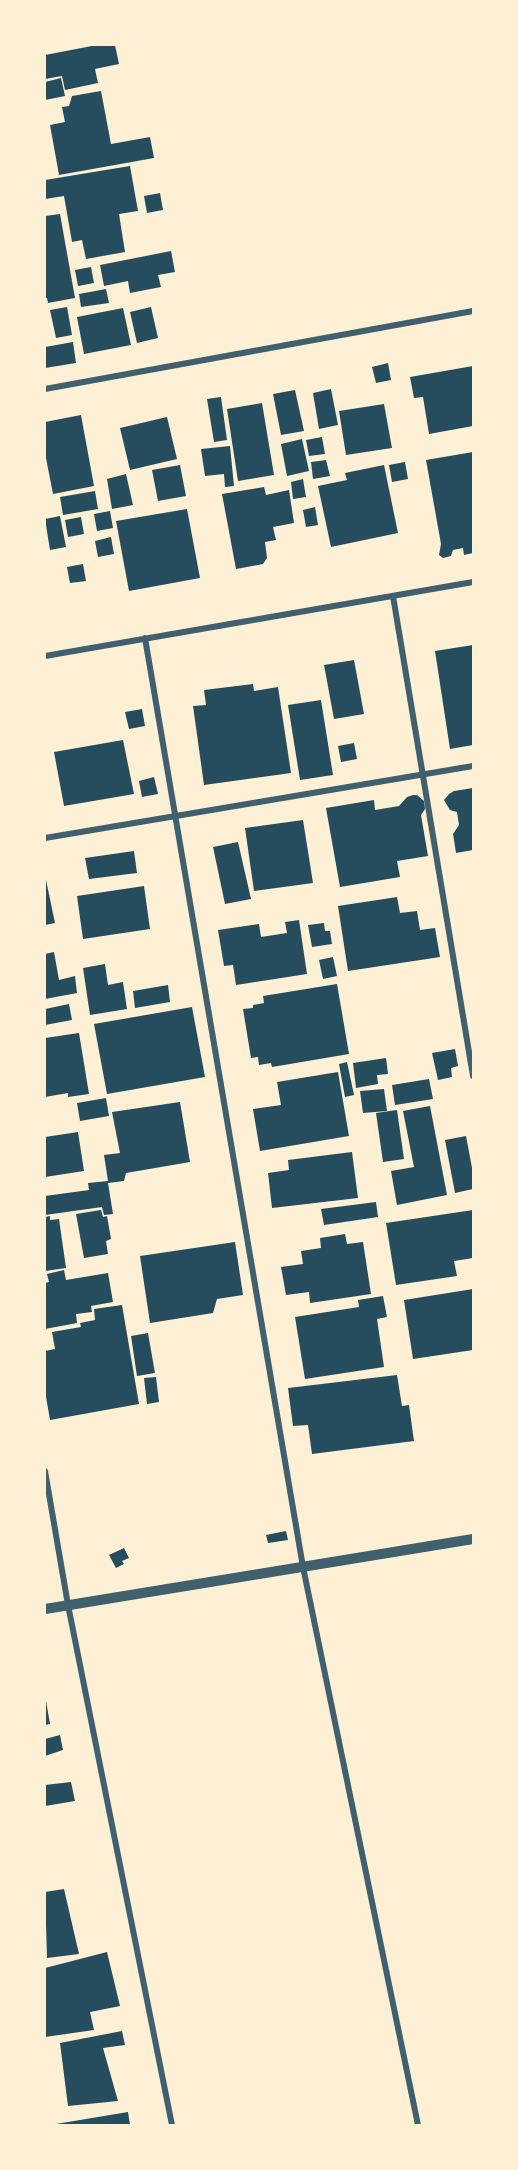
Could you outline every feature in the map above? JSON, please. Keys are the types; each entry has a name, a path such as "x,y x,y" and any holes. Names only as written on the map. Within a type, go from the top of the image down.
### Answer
{"street":[{"path":"45,389 473,311"},
{"path":"45,656 473,582"},
{"path":"393,596 473,1076"},
{"path":"145,638 303,1567 418,2125"},
{"path":"45,838 473,766"},
{"path":"45,1471 68,1605 172,2125"},
{"path":"45,1609 473,1539"}],"building":[{"path":"97,45 115,45 119,64 95,69 98,83 65,90 62,76 45,79 45,55"},
{"path":"61,78 65,96 45,100 45,82"},
{"path":"101,91 111,144 150,137 154,158 59,175 50,125 65,122 62,107 69,106 72,96"},
{"path":"130,166 138,211 119,214 125,252 86,259 82,240 72,242 64,196 45,199 45,180"},
{"path":"160,193 163,210 147,213 144,196"},
{"path":"60,214 75,298 48,303 45,298 45,216"},
{"path":"171,251 175,272 158,275 161,287 130,293 128,281 104,286 100,265"},
{"path":"91,267 94,283 78,286 75,270"},
{"path":"106,289 109,303 81,307 79,294"},
{"path":"67,307 72,335 56,338 50,310"},
{"path":"151,307 158,338 137,343 130,312"},
{"path":"123,308 131,345 84,354 77,317"},
{"path":"73,342 76,363 45,368 45,347"},
{"path":"388,363 391,380 376,383 372,367"},
{"path":"473,366 473,426 429,434 423,397 414,398 410,377"},
{"path":"331,389 338,425 319,429 313,393"},
{"path":"295,390 304,431 281,435 273,394"},
{"path":"221,397 227,440 214,442 207,399"},
{"path":"262,403 274,475 238,481 227,409"},
{"path":"384,404 392,448 346,455 339,411"},
{"path":"81,415 94,486 53,494 45,453 45,422"},
{"path":"167,417 177,459 130,470 120,428"},
{"path":"322,437 325,454 309,456 306,440"},
{"path":"302,439 309,471 287,476 281,444"},
{"path":"230,446 234,486 225,487 224,474 205,476 201,449"},
{"path":"473,452 473,553 464,555 463,548 453,550 451,556 443,558 439,555 441,544 426,460"},
{"path":"326,460 330,476 313,479 311,462"},
{"path":"405,462 408,479 392,482 389,465"},
{"path":"180,465 186,496 158,501 152,470"},
{"path":"384,465 398,533 331,547 318,486 347,480 345,473"},
{"path":"126,474 133,505 112,509 107,479"},
{"path":"303,479 306,497 293,499 291,482"},
{"path":"264,487 266,495 289,490 294,523 273,527 276,540 265,542 267,558 263,564 236,569 222,494"},
{"path":"95,491 98,509 63,515 60,497"},
{"path":"315,507 318,525 306,527 303,510"},
{"path":"187,509 200,578 129,591 116,521"},
{"path":"110,511 113,528 97,531 94,514"},
{"path":"60,516 66,547 50,550 45,519"},
{"path":"81,517 84,534 68,537 65,520"},
{"path":"111,537 114,554 98,557 95,541"},
{"path":"83,564 86,581 70,583 67,567"},
{"path":"473,645 473,745 450,749 435,651"},
{"path":"354,660 364,714 334,719 324,665"},
{"path":"253,684 254,691 278,687 291,773 204,785 193,706 206,705 204,690"},
{"path":"321,700 333,775 300,780 288,705"},
{"path":"142,709 145,726 129,729 125,712"},
{"path":"123,740 134,794 64,806 54,752"},
{"path":"354,743 357,759 341,762 338,746"},
{"path":"154,777 158,794 142,797 139,781"},
{"path":"473,788 473,850 456,853 453,834 459,825 457,812 450,810 444,800 454,791"},
{"path":"417,795 424,801 425,809 421,815 428,856 397,861 400,877 340,887 326,808 374,800 375,810 399,806 407,797"},
{"path":"303,820 313,883 254,891 245,828"},
{"path":"238,842 251,899 225,904 213,847"},
{"path":"134,851 137,873 89,879 85,858"},
{"path":"45,875 55,923 45,925"},
{"path":"144,886 150,929 83,939 77,896"},
{"path":"397,897 400,913 417,911 420,930 435,928 440,957 348,971 338,906"},
{"path":"299,920 307,974 236,985 233,965 224,966 218,930 259,924 261,937 287,933 285,922"},
{"path":"324,923 325,931 330,931 332,944 312,947 308,925"},
{"path":"54,952 59,980 75,976 77,993 45,999 45,954"},
{"path":"333,957 337,976 323,979 319,960"},
{"path":"105,964 108,985 123,982 127,1009 90,1015 83,968"},
{"path":"337,984 349,1054 272,1067 271,1063 259,1065 258,1057 251,1058 243,1009 264,1003 263,996"},
{"path":"168,985 170,1002 135,1008 133,991"},
{"path":"69,1004 72,1020 45,1025 45,1009"},
{"path":"192,1007 205,1077 107,1094 94,1024"},
{"path":"79,1033 89,1094 68,1097 68,1093 45,1097 45,1038"},
{"path":"455,1049 458,1066 451,1068 452,1077 438,1080 432,1053"},
{"path":"386,1058 388,1074 377,1075 378,1084 356,1088 353,1063"},
{"path":"347,1062 354,1095 345,1097 339,1064"},
{"path":"338,1072 349,1136 260,1151 253,1109 281,1105 277,1082"},
{"path":"429,1079 433,1099 395,1105 392,1085"},
{"path":"384,1089 387,1111 363,1113 360,1091"},
{"path":"106,1098 109,1116 80,1121 77,1103"},
{"path":"180,1102 190,1162 126,1173 124,1181 108,1183 113,1214 104,1215 102,1207 45,1215 45,1196 89,1190 88,1183 108,1181 104,1155 120,1153 112,1112"},
{"path":"430,1106 447,1195 397,1205 391,1171 414,1167 403,1111"},
{"path":"397,1110 404,1159 383,1162 376,1113"},
{"path":"78,1132 84,1171 45,1177 45,1137"},
{"path":"466,1136 473,1173 473,1189 455,1193 445,1140"},
{"path":"352,1152 358,1198 272,1208 268,1173 289,1170 288,1160"},
{"path":"376,1202 378,1217 324,1225 321,1209"},
{"path":"101,1210 103,1217 107,1216 111,1239 106,1241 108,1254 84,1258 76,1214"},
{"path":"473,1210 473,1258 454,1261 457,1276 396,1285 386,1223"},
{"path":"50,1216 50,1220 59,1219 66,1268 45,1271 45,1217"},
{"path":"345,1234 347,1244 363,1242 371,1294 310,1303 309,1292 286,1295 281,1267 303,1264 301,1251 321,1248 320,1238"},
{"path":"235,1242 243,1295 217,1299 213,1313 150,1323 140,1256"},
{"path":"64,1270 66,1280 108,1273 113,1302 91,1306 92,1312 76,1314 77,1323 45,1329 45,1283 49,1282 47,1274"},
{"path":"473,1289 473,1350 413,1359 404,1300"},
{"path":"383,1296 387,1317 377,1319 384,1367 305,1379 295,1317 359,1307 358,1300"},
{"path":"122,1305 139,1404 50,1420 45,1391 45,1351 55,1349 52,1332 81,1327 80,1323 95,1320 94,1309"},
{"path":"148,1333 155,1373 137,1376 131,1336"},
{"path":"397,1375 402,1406 409,1405 414,1441 312,1454 308,1425 293,1426 288,1388"},
{"path":"156,1377 159,1402 147,1404 144,1378"},
{"path":"286,1531 288,1540 268,1543 266,1535"},
{"path":"124,1548 129,1558 122,1561 124,1564 116,1568 109,1555"},
{"path":"45,1695 50,1724 45,1725"},
{"path":"60,1735 63,1750 45,1756 45,1739"},
{"path":"71,1782 75,1801 45,1806 45,1785"},
{"path":"64,1889 79,1954 47,1958 45,1892"},
{"path":"107,1952 120,2006 90,2012 94,2030 45,2037 45,1968"},
{"path":"122,2031 125,2045 103,2048 118,2101 68,2106 60,2043"},
{"path":"128,2112 130,2125 56,2125 56,2124"}]}
